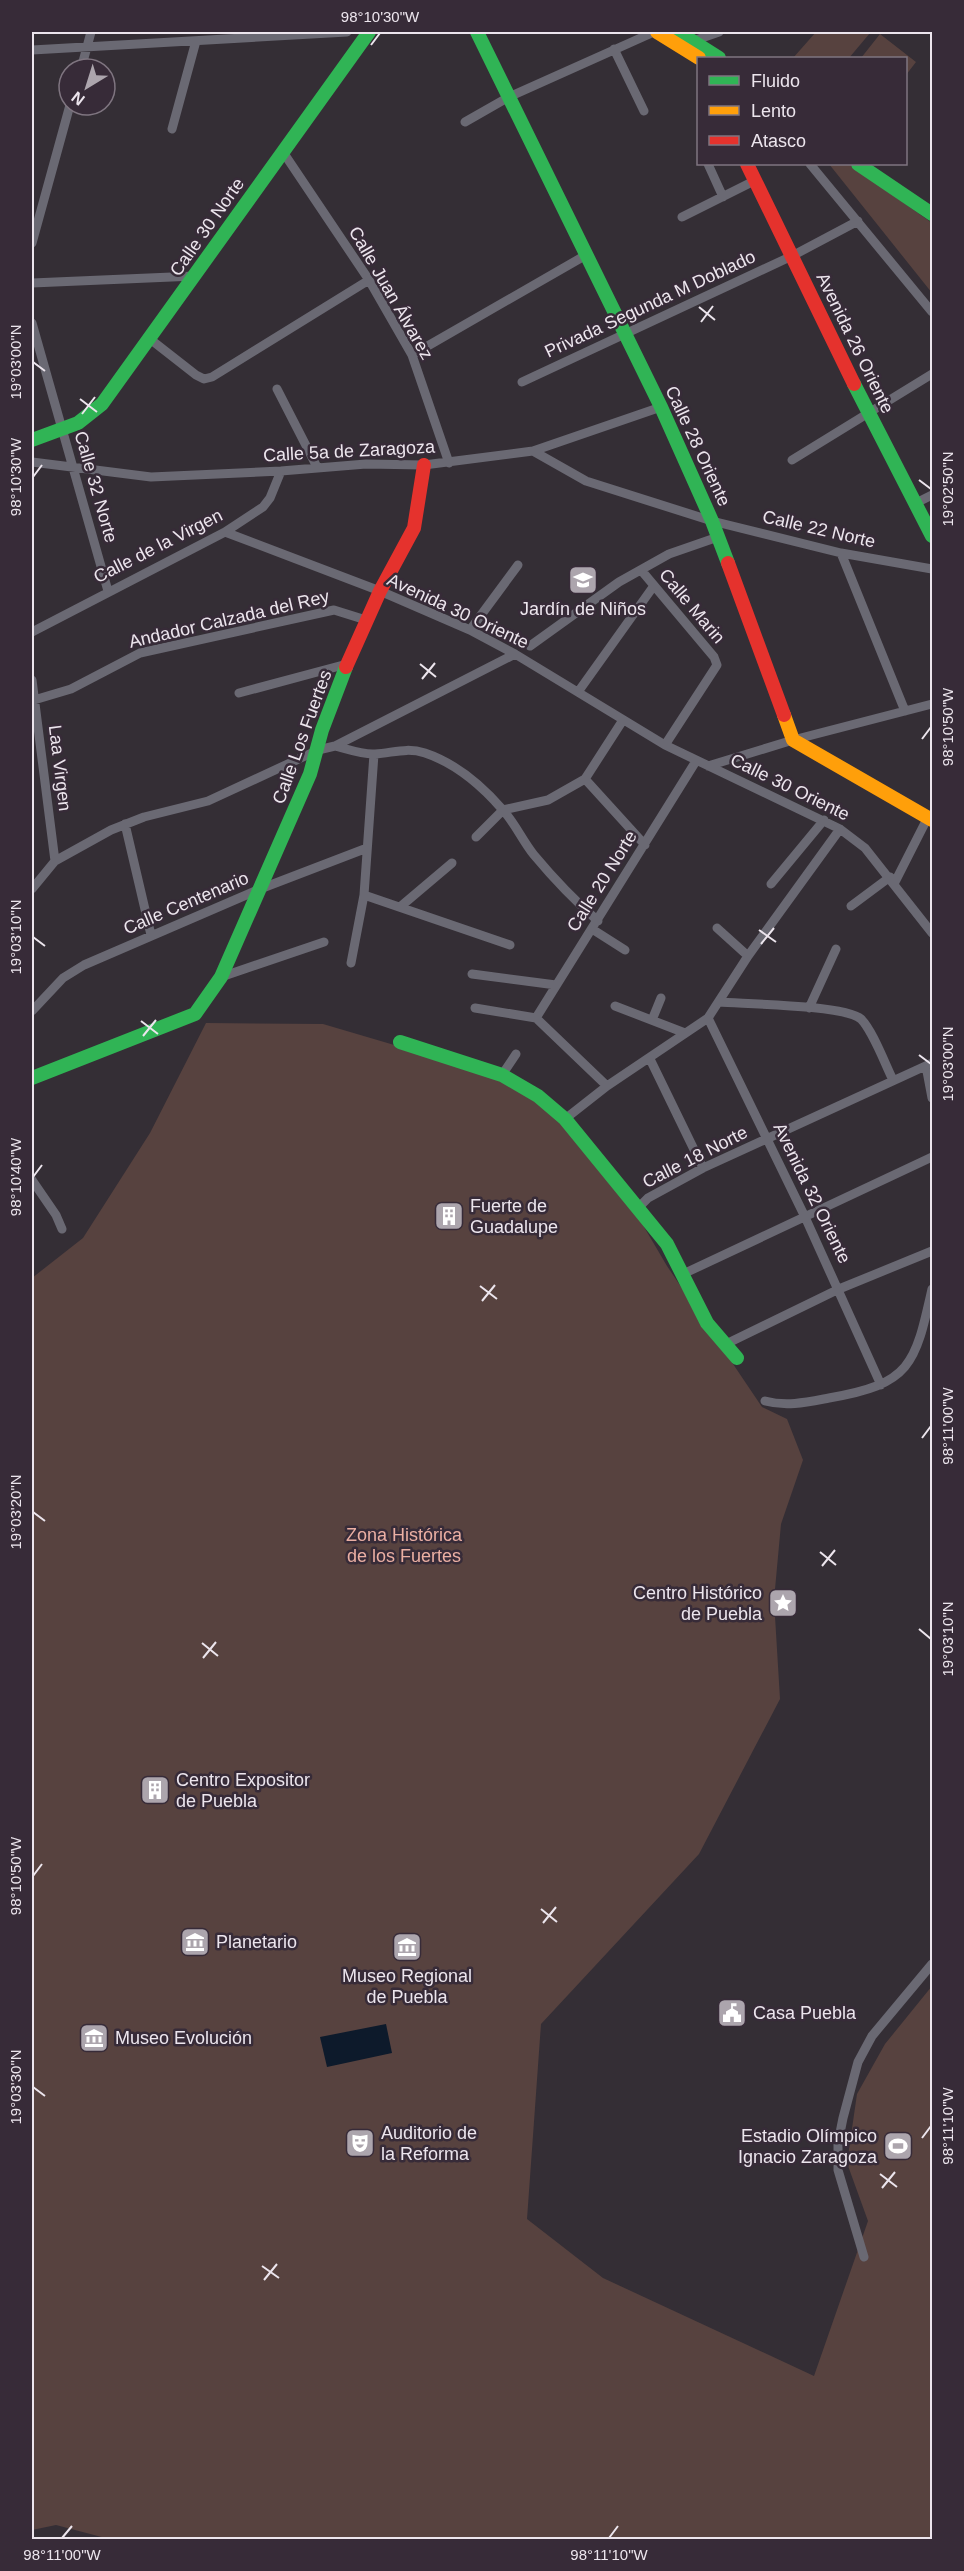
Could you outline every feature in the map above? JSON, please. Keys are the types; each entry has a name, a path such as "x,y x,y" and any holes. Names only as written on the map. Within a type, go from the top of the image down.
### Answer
{"street":[{"path":"84,57 91,32"},
{"path":"32,50 347,32"},
{"name":"Calle 28 Oriente","path":"477,32 662,407 712,521 793,740"},
{"path":"465,122 509,97 655,32 695,51 716,57"},
{"path":"678,32 695,51"},
{"path":"695,51 719,32"},
{"name":"Calle 30 Norte","path":"32,440 85,420 94,413 195,276 363,35"},
{"path":"172,129 196,41"},
{"path":"614,49 644,111"},
{"path":"32,243 67,117"},
{"name":"Calle Juan Álvarez","path":"283,152 369,280 412,355 449,462"},
{"path":"708,165 723,197"},
{"name":"Avenida 26 Oriente","path":"748,165 869,414 933,537"},
{"path":"811,165 933,312"},
{"path":"860,165 933,214"},
{"path":"876,165 933,203"},
{"path":"682,217 756,180"},
{"name":"Privada Segunda M Doblado","path":"522,382 792,256 858,220"},
{"path":"412,355 586,255"},
{"path":"32,284 195,276"},
{"path":"150,339 196,375 204,379 212,377 369,280"},
{"name":"Calle 32 Norte","path":"32,323 108,591"},
{"path":"792,460 933,374"},
{"path":"277,389 317,467"},
{"name":"Calle 5a de Zaragoza","path":"32,462 151,477 282,471 366,464 424,465 533,451 662,407"},
{"name":"Calle 22 Norte","path":"533,451 580,478 712,521 841,553 933,569"},
{"name":"Calle Los Fuertes","path":"32,1078 195,1014 221,977 318,750 321,729 347,664 380,591 414,528 424,465"},
{"name":"Calle de la Virgen","path":"32,632 225,532 263,507 270,498 282,471"},
{"path":"916,503 933,495"},
{"name":"Avenida 30 Oriente","path":"225,532 380,591 470,630 516,654 665,745"},
{"path":"530,646 595,597 641,570 669,554 718,537"},
{"path":"841,553 905,711"},
{"path":"470,630 518,565"},
{"name":"Calle Marin","path":"641,570 714,657 717,665 665,745"},
{"path":"578,692 653,587"},
{"name":"Andador Calzada del Rey","path":"34,700 71,689 140,653 334,610 366,620"},
{"path":"32,889 55,861 125,824 208,801 318,750 334,746 516,654"},
{"path":"239,693 347,664"},
{"name":"Laa Virgen","path":"32,680 55,861"},
{"path":"708,766 793,740 933,704"},
{"path":"476,837 503,810 548,800 585,779 623,720"},
{"path":"793,740 930,819 892,880 851,906"},
{"name":"Calle 30 Oriente","path":"665,745 840,829 866,848 933,933"},
{"path":"334,746 374,754 392,750 407,750 424,753 450,764 467,776 503,810 532,852 559,884 595,925 625,950"},
{"path":"351,963 364,895 374,754"},
{"path":"32,762 42,759"},
{"name":"Calle 20 Norte","path":"536,1018 696,761"},
{"path":"585,779 645,845"},
{"path":"771,884 824,820"},
{"path":"125,824 152,935"},
{"path":"565,1119 607,1086 708,1018 748,956 840,829"},
{"name":"Calle Centenario","path":"32,1011 70,974 152,935 260,889 367,848"},
{"path":"400,908 452,863"},
{"path":"364,895 510,945"},
{"path":"717,928 748,956"},
{"path":"221,977 324,942"},
{"path":"808,1008 836,949"},
{"path":"472,974 556,985"},
{"path":"652,1020 661,998"},
{"path":"719,1002 808,1008 860,1018 894,1080"},
{"path":"615,1006 685,1033"},
{"path":"475,1008 536,1018 607,1086"},
{"name":"Avenida 32 Oriente","path":"708,1018 839,1289 881,1385"},
{"path":"400,1042 502,1075 538,1096 565,1119 667,1245 707,1323 737,1358"},
{"path":"502,1075 516,1054"},
{"path":"650,1059 703,1168"},
{"path":"929,1064 933,1098"},
{"name":"Calle 18 Norte","path":"638,1208 648,1198 703,1168 929,1064"},
{"path":"683,1274 933,1157"},
{"path":"32,1179 56,1215 62,1229"},
{"path":"726,1344 839,1289 933,1251"},
{"path":"765,1401 791,1404 866,1391 898,1374 912,1357 920,1341 933,1289"},
{"path":"864,2257 838,2170 838,2142 843,2118 858,2062 872,2036 933,1964"}],"green space":[{"path":"816,32 870,33 850,57 794,57"},
{"path":"880,34 916,62 907,74 907,57 862,57"},
{"path":"830,165 850,165 932,223 932,293"},
{"name":"Zona Histórica de los Fuertes","path":"206,1023 323,1024 496,1075 543,1105 585,1148 627,1198 667,1266 762,1407 787,1419 803,1460 781,1524 774,1600 780,1699 699,1854 541,2024 527,2219 603,2278 814,2376 868,2221 847,2163 857,2094 885,2044 932,1986 932,2539 113,2540 56,2525 32,2530 32,1278 83,1238 150,1133"}],"water":[{"path":"386,2024 392,2053 327,2067 320,2037"}],"traffic: fast":[{"path":"32,440 78,423 102,404 369,32"},
{"path":"477,32 661,407 712,521 728,563"},
{"path":"678,32 717,57"},
{"path":"859,165 932,214"},
{"path":"854,384 932,536"},
{"path":"32,1078 195,1014 221,977 310,774 322,730 346,667"},
{"path":"400,1042 502,1075 538,1096 565,1119 667,1244 707,1323 737,1358"}],"traffic: slow":[{"path":"657,32 697,57"},
{"path":"784,715 793,740 932,820"}],"traffic: jam":[{"path":"747,165 854,384"},
{"path":"346,667 380,591 414,528 424,465"},
{"path":"728,563 784,715"}],"place":[{"name":"Jardín de Niños","path":"583,580"},
{"name":"Fuerte de Guadalupe","path":"449,1216"},
{"name":"Centro Histórico de Puebla","path":"783,1603"},
{"name":"Centro Expositor de Puebla","path":"155,1790"},
{"name":"Planetario","path":"195,1942"},
{"name":"Museo Regional de Puebla","path":"407,1947"},
{"name":"Casa Puebla","path":"732,2013"},
{"name":"Museo Evolución","path":"94,2038"},
{"name":"Auditorio de la Reforma","path":"360,2143"},
{"name":"Estadio Olímpico Ignacio Zaragoza","path":"898,2146"}]}
